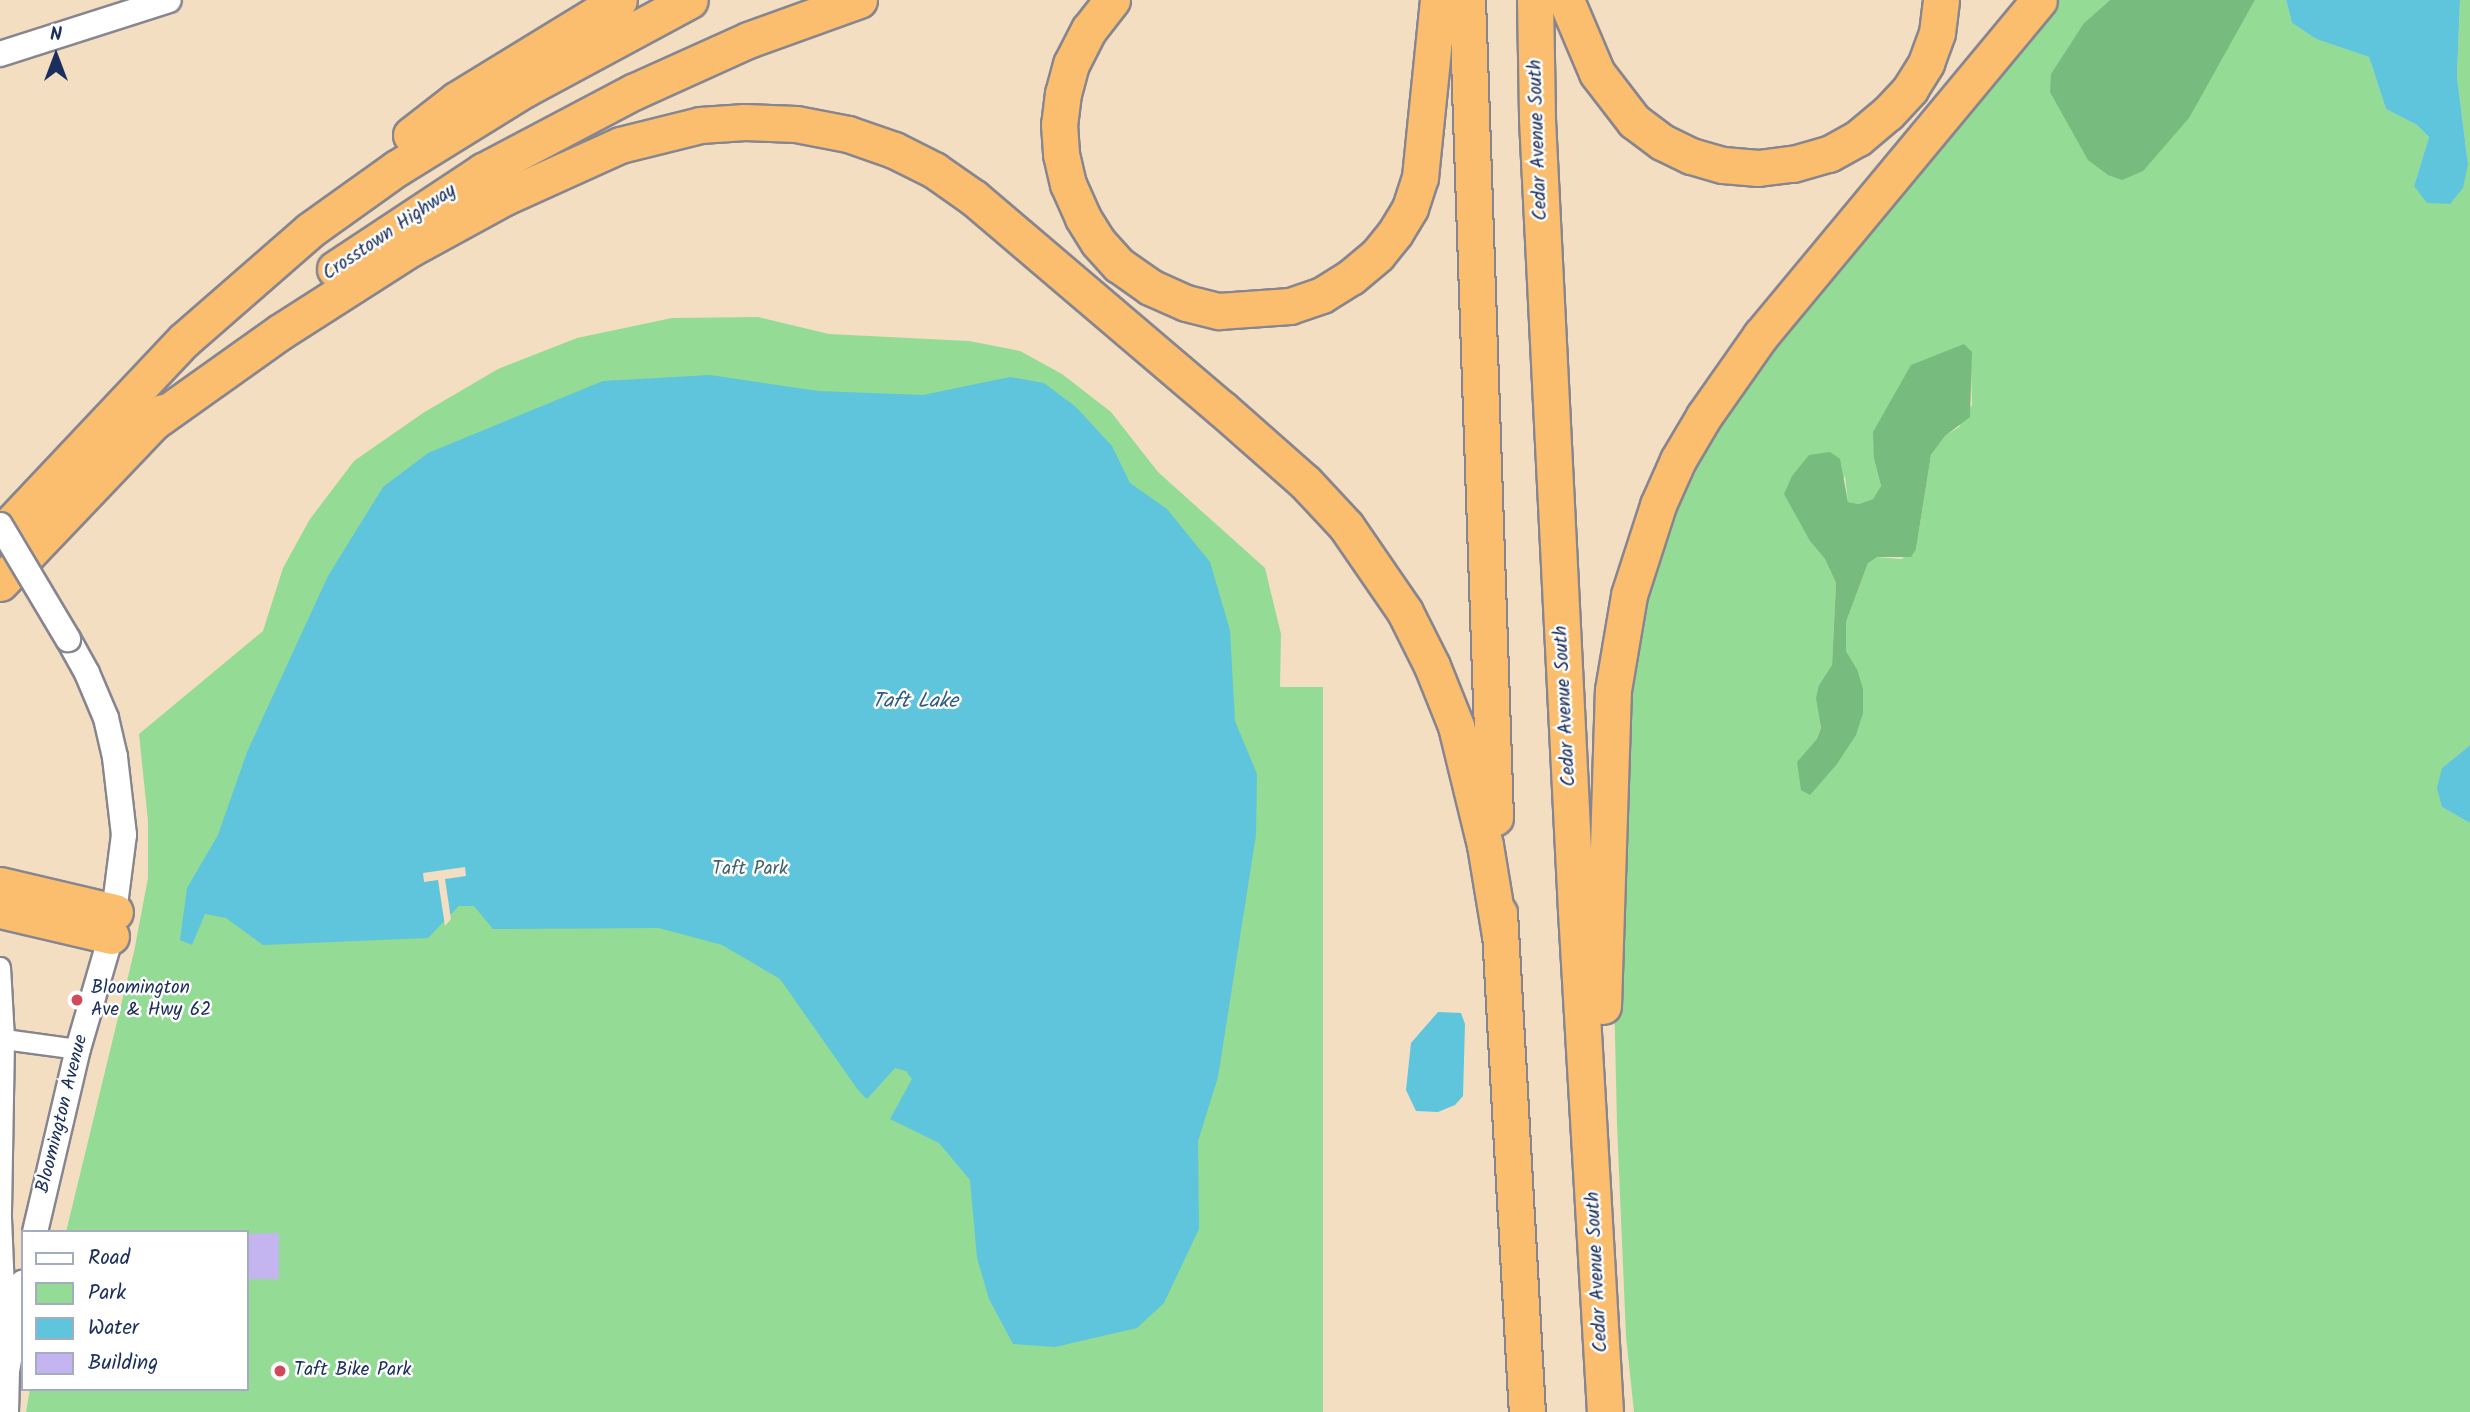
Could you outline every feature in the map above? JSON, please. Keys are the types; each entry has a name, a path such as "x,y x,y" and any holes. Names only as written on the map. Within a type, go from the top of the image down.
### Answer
{"highway":[{"path":"0,535 184,340 310,230 414,132 456,100 619,0"},
{"path":"310,230 397,168 525,89 690,0"},
{"name":"Crosstown Highway","path":"0,583 145,429 225,354 291,300 483,171 633,92 748,40 859,0"},
{"path":"1112,0 1089,29 1071,64 1063,93 1059,124 1061,154 1068,184 1083,218 1098,242 1119,265 1150,287 1186,303 1219,311 1254,311 1290,306 1322,295 1351,278 1378,254 1410,208 1425,144 1437,0"},
{"path":"1466,0 1500,936 1527,1412"},
{"name":"Cedar Avenue South","path":"1535,0 1543,244 1606,1402"},
{"path":"1566,0 1597,73 1634,121 1662,142 1690,156 1723,165 1758,168 1793,164 1829,153 1858,138 1888,113 1910,89 1926,63 1937,33 1941,0"},
{"path":"1595,1219 1613,691 1629,595 1658,505 1678,460 1704,415 1761,335 2039,0"},
{"path":"145,429 280,332 410,249 505,197 620,145 700,125 746,122 809,126 848,134 894,150 933,170 974,198 1305,482 1346,526 1405,612 1432,666 1456,726 1483,834 1500,936"},
{"path":"0,884 113,924"},
{"path":"0,910 113,924"}],"street":[{"path":"0,54 169,0"},
{"name":"Bloomington Avenue","path":"0,525 87,673 106,718 115,757 124,835 113,924 78,1049 34,1230"},
{"path":"0,967 4,1039 1,1218 6,1412"},
{"path":"4,1039 78,1049"},
{"path":"7,1371 21,1293"}],"green space":[{"path":"2050,0 2110,0 2084,23 2188,118 2255,0 2286,0 2292,23 2316,39 2369,57 2386,109 2417,125 2429,137 2414,186 2468,164 2457,77 2460,0 2470,0 2470,745 2442,768 2442,807 2470,823 2470,1412 1634,1412 1626,1336 1617,1124 1612,902 1632,621 1703,432","holes":["1971,366 1972,405 1959,427 1945,436 1931,455 1916,549 1901,559 1876,557 1868,563 1846,622 1846,651 1857,669 1817,739 1821,726 1819,685 1832,665 1836,583 1825,559 1810,541 1845,476 1848,502 1859,504 1873,499 1881,486 1874,459"]},
{"path":"2110,0 2255,0 2189,118 2143,171 2122,180 2108,175 2088,160 2050,92 2051,74 2084,23"},
{"name":"Taft Park","path":"758,317 829,334 969,341 1020,351 1062,374 1111,412 1158,472 1265,568 1281,634 1280,687 1323,687 1323,1412 26,1412 30,1391 248,1391 248,1230 66,1230 134,952 148,878 148,821 139,734 263,631 283,568 310,519 354,461 423,413 498,369 577,338 672,318"},
{"path":"1964,344 1972,352 1970,417 1945,436 1931,455 1916,549 1911,557 1877,557 1868,563 1846,622 1846,651 1857,669 1863,689 1863,713 1856,735 1837,764 1810,795 1801,790 1797,762 1817,739 1821,727 1816,698 1819,685 1832,665 1836,583 1825,559 1810,541 1784,494 1792,476 1809,455 1830,452 1840,459 1848,502 1859,504 1873,499 1881,486 1874,459 1873,432 1911,365"}],"water":[{"path":"2286,0 2460,0 2457,77 2468,164 2463,188 2450,204 2427,203 2414,186 2429,137 2417,125 2386,109 2369,57 2316,39 2292,23"},
{"name":"Taft Lake","path":"710,375 818,391 923,395 1010,377 1044,383 1076,407 1112,446 1130,483 1167,509 1210,562 1230,630 1235,721 1257,774 1256,835 1218,1077 1198,1141 1199,1229 1164,1303 1137,1328 1055,1347 1013,1344 989,1299 977,1258 970,1180 939,1143 890,1119 912,1079 906,1071 895,1068 867,1099 780,979 722,945 659,928 493,929 474,906 459,906 428,938 263,945 226,918 205,914 192,945 180,940 187,888 218,835 247,752 328,576 383,487 428,453 603,381"},
{"path":"2470,745 2470,823 2442,807 2437,788 2442,768"},
{"path":"1438,1012 1461,1013 1465,1024 1463,1096 1455,1105 1438,1112 1416,1111 1406,1090 1411,1043"}],"pier":[{"path":"465,867 466,876 445,879 451,919 445,926 438,880 424,882 423,873"}],"building":[{"path":"279,1233 279,1279 249,1279 248,1234"}],"place":[{"name":"Bloomington Ave & Hwy 62","path":"77,1000"},
{"name":"Taft Bike Park","path":"280,1371"}]}
